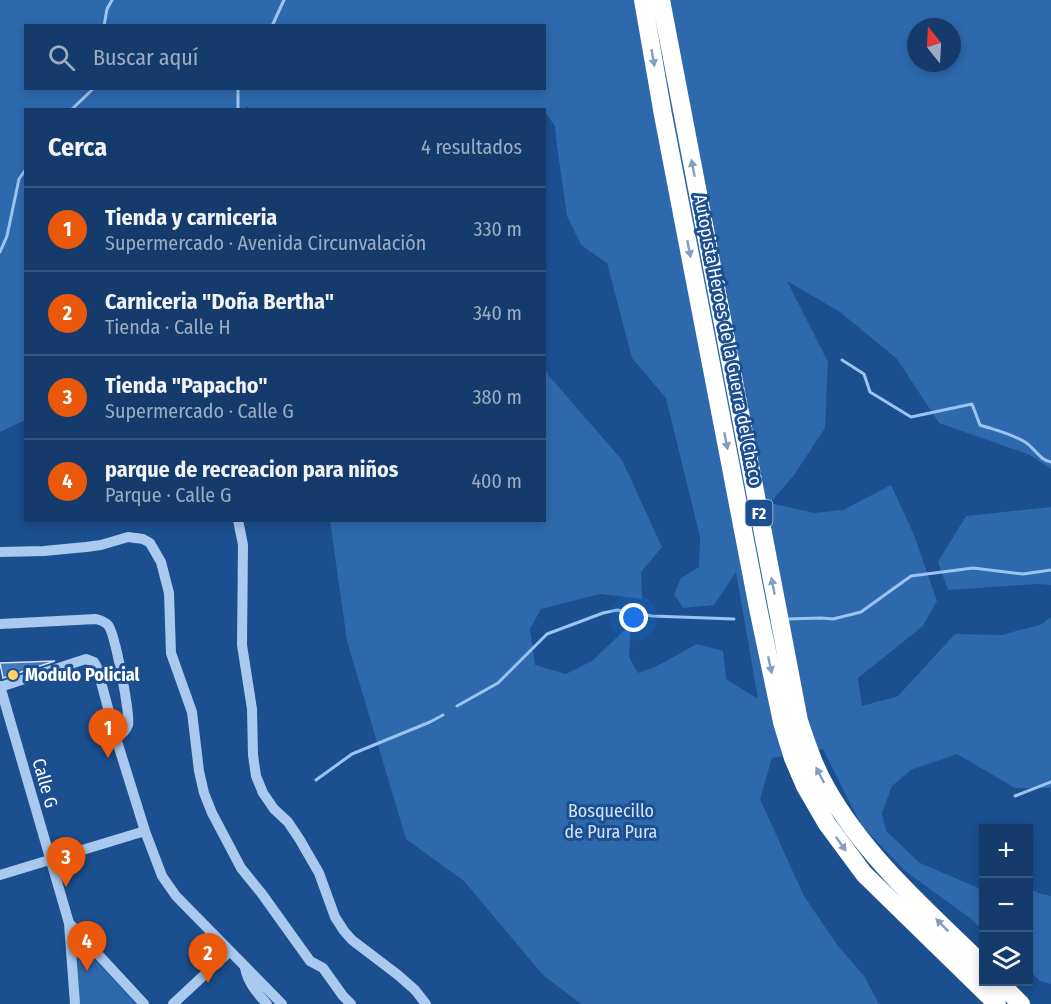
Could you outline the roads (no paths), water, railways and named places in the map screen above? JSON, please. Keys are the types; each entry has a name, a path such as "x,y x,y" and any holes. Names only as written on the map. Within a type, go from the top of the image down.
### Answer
{"highway":[{"name":"Autopista Héroes de la Guerra del Chaco","path":"643,0 758,608 783,722 794,758 805,786 827,824 864,874 997,1004"},
{"name":"Autopista Héroes de la Guerra del Chaco","path":"661,0 799,721 813,761 827,789 861,841 880,864 979,961"},
{"path":"1004,986 1021,1004"}],"street":[{"path":"238,522 243,544 242,645 252,709 253,755 256,776 263,794 288,822 320,873 336,917 344,931 352,940 415,990 426,1004"},
{"path":"0,552 86,547 128,537 143,539 150,543 160,562 169,593 171,653 192,712 199,771 212,813 241,867 310,961 322,968 351,1004"},
{"path":"0,624 96,619 108,624 115,645 128,724 116,738"},
{"path":"0,686 86,659 94,662 145,831 162,876 177,896 282,1004"},
{"name":"Calle G","path":"0,686 69,924 75,1004"},
{"path":"0,875 145,831"},
{"name":"Calle G","path":"69,924 144,1004"},
{"path":"173,1004 230,951"},
{"path":"244,965 247,977 255,991 267,1004"}],"waterway":[{"path":"104,24 107,9 112,0"},
{"path":"273,24 284,0"},
{"path":"73,108 92,90"},
{"path":"238,90 238,108"},
{"path":"0,252 7,236 19,179 24,172"},
{"path":"842,360 864,374 870,392 911,417 972,404 980,425 1020,439 1043,459 1051,462"},
{"path":"787,619 833,619 861,612 911,576 973,568 1023,574 1051,570"},
{"path":"457,706 498,683 547,634 603,613 617,610 652,616 734,619"},
{"path":"316,780 352,754 443,715"},
{"path":"1015,796 1051,782"}],"place":[{"name":"Modulo Policial","path":"13,675"},
{"name":"Tienda y carniceria","path":"108,758"},
{"name":"Tienda \"Papacho\"","path":"66,887"},
{"name":"parque de recreacion para niños","path":"87,971"},
{"name":"Carniceria \"Doña Bertha\"","path":"208,983"}],"park label":[{"name":"Bosquecillo de Pura Pura","path":"611,821"}]}
